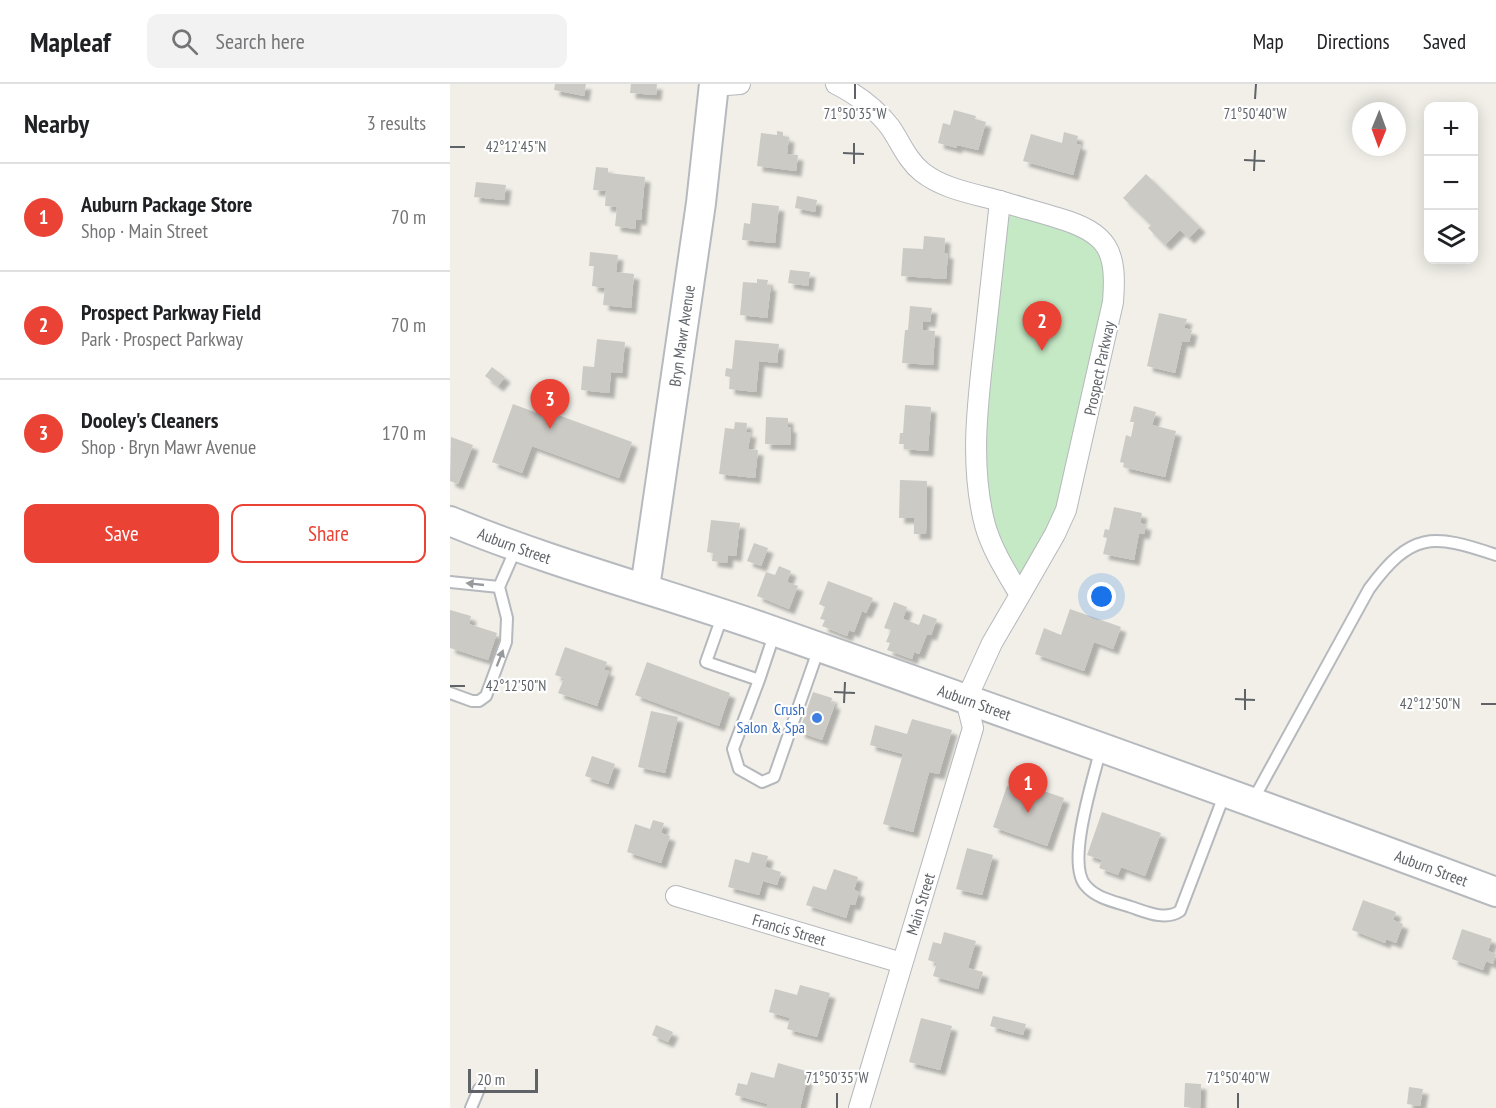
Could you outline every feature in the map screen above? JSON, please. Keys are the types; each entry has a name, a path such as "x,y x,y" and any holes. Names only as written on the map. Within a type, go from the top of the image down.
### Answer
{"main road":[{"name":"Bryn Mawr Avenue","path":"645,588 701,203 723,85"},
{"name":"Auburn Street","path":"450,521 517,546 819,647 1225,792 1496,892"}],"street":[{"name":"Prospect Parkway","path":"836,84 877,113 890,128 911,161 924,174 956,188 1078,224 1091,230 1108,249 1114,277 1113,303 1066,510 1055,534 992,643 966,700"},
{"path":"1000,201 977,408 977,467 981,508 986,528 995,551 1020,595"},
{"name":"Main Street","path":"859,1108 973,728 966,700"},
{"name":"Francis Street","path":"676,896 903,963"}],"lane":[{"path":"1252,802 1369,589 1388,564 1413,545 1434,540 1455,542 1496,555"},
{"path":"450,693 472,701 479,701 486,696 506,642 507,618 499,587 517,546"},
{"path":"450,582 499,587"},
{"path":"723,614 706,663 759,680"},
{"path":"775,632 733,749 739,769 762,782 774,777 819,647"},
{"path":"1101,748 1079,840 1077,858 1078,874 1086,887 1101,897 1156,916 1175,914 1180,911 1225,792"},
{"path":"471,1108 478,1089"}],"green space":[{"path":"1000,201 1097,235 1113,294 1063,518 1020,595 981,508"}],"building":[{"path":"555,84 586,84 584,96 554,90"},
{"path":"631,84 657,84 656,95 630,93"},
{"path":"954,110 976,116 975,119 986,122 978,150 938,143 943,123 950,125"},
{"path":"777,131 789,137 787,154 798,155 796,171 757,166 761,133 777,135"},
{"path":"1064,132 1078,136 1076,144 1081,145 1073,175 1023,161 1031,134 1062,143"},
{"path":"596,167 608,168 608,173 645,177 641,220 636,219 635,229 615,226 617,207 605,206 606,191 593,190"},
{"path":"1146,174 1200,227 1189,238 1180,230 1165,245 1148,228 1151,225 1123,198"},
{"path":"476,182 506,185 504,200 474,197"},
{"path":"797,196 817,200 815,212 795,208"},
{"path":"752,203 779,206 775,243 742,240 744,223 750,224"},
{"path":"924,236 945,238 944,253 948,253 946,279 901,276 903,248 923,249"},
{"path":"590,252 618,255 616,272 634,274 631,308 603,305 605,288 592,286 594,266 589,266"},
{"path":"790,270 810,272 808,286 788,283"},
{"path":"757,279 768,280 767,285 771,285 767,318 740,315 743,282 757,283"},
{"path":"910,306 932,308 930,322 923,321 923,330 935,331 933,365 902,363"},
{"path":"1159,313 1187,319 1184,328 1192,330 1189,342 1182,341 1175,373 1147,366"},
{"path":"597,339 625,342 622,373 611,372 609,393 581,390 583,366 594,367"},
{"path":"735,340 779,344 777,363 759,361 756,392 729,389 730,377 725,376 726,368 732,369"},
{"path":"492,367 505,377 498,386 485,376"},
{"path":"513,404 545,416 547,411 632,442 619,478 532,446 522,473 492,462"},
{"path":"905,405 931,407 928,451 904,449 904,444 899,444 900,433 903,433"},
{"path":"1134,406 1156,412 1152,425 1176,431 1165,477 1123,467 1124,463 1120,462 1126,435 1131,437 1134,422 1130,422"},
{"path":"766,417 788,418 788,427 791,427 790,445 765,444"},
{"path":"735,422 747,423 746,432 751,432 748,449 758,450 755,478 719,474 725,428 734,429"},
{"path":"451,437 473,445 458,484 450,481"},
{"path":"900,480 927,481 926,534 914,534 914,518 899,518"},
{"path":"1114,507 1142,513 1140,523 1146,525 1144,534 1139,533 1134,560 1103,554 1107,538 1103,537 1105,529 1109,530"},
{"path":"711,520 740,523 736,556 728,555 727,563 712,561 713,553 707,552"},
{"path":"754,543 768,548 761,566 747,561"},
{"path":"779,566 791,571 787,582 798,586 789,609 757,596 766,572 775,575"},
{"path":"828,581 873,598 866,613 862,611 854,632 849,630 847,636 822,626 825,620 820,619 825,607 819,604"},
{"path":"894,602 907,607 903,619 919,625 923,614 937,619 931,635 927,634 919,654 914,652 912,659 887,650 890,643 886,642 891,630 884,628"},
{"path":"1070,609 1121,627 1113,649 1094,642 1084,671 1035,654 1044,628 1061,635"},
{"path":"450,610 471,616 469,624 497,633 488,660 450,648"},
{"path":"565,647 607,662 604,670 609,671 597,706 558,693 564,678 555,675"},
{"path":"647,662 730,693 719,726 635,695"},
{"name":"Crush Salon & Spa","path":"813,692 832,698 831,703 835,704 822,740 799,732"},
{"path":"651,711 678,717 665,773 638,767"},
{"path":"912,719 952,730 939,774 929,772 913,832 883,824 903,754 870,745 875,725 907,734"},
{"path":"592,756 615,764 608,784 585,776"},
{"path":"1007,786 1030,795 1032,787 1064,798 1047,846 993,827"},
{"path":"1102,812 1161,833 1145,876 1121,867 1118,875 1099,868 1102,860 1087,855"},
{"path":"653,820 664,823 661,833 670,836 661,863 627,852 635,824 650,829"},
{"path":"967,848 993,855 982,895 956,889"},
{"path":"752,852 768,856 765,867 781,872 777,885 763,881 759,895 728,887 735,859 749,863"},
{"path":"834,869 858,877 854,890 859,892 855,905 850,904 846,918 806,905 813,886 826,890"},
{"path":"1363,900 1396,912 1393,920 1403,924 1396,943 1386,939 1385,943 1352,930"},
{"path":"1462,929 1492,939 1488,951 1496,954 1493,964 1486,961 1483,970 1452,959"},
{"path":"944,932 976,941 968,968 983,972 978,989 933,976 937,963 928,960 933,942 941,944"},
{"path":"800,985 830,993 817,1037 787,1029 790,1018 769,1012 775,989 797,995"},
{"path":"993,1016 1026,1024 1023,1035 990,1026"},
{"path":"921,1018 952,1026 940,1070 909,1062"},
{"path":"656,1025 673,1032 668,1042 652,1035"},
{"path":"778,1063 806,1071 804,1079 807,1079 800,1108 766,1108 768,1104 735,1095 738,1083 747,1085 751,1072 774,1078"},
{"path":"1185,1083 1201,1084 1200,1108 1184,1107"},
{"path":"1409,1087 1423,1089 1420,1106 1407,1104"}],"place":[{"name":"Prospect Parkway Field","path":"1042,351"},
{"name":"Dooley's Cleaners","path":"550,429"},
{"name":"Crush Salon & Spa","path":"817,718"},
{"name":"Auburn Package Store","path":"1028,813"}]}
